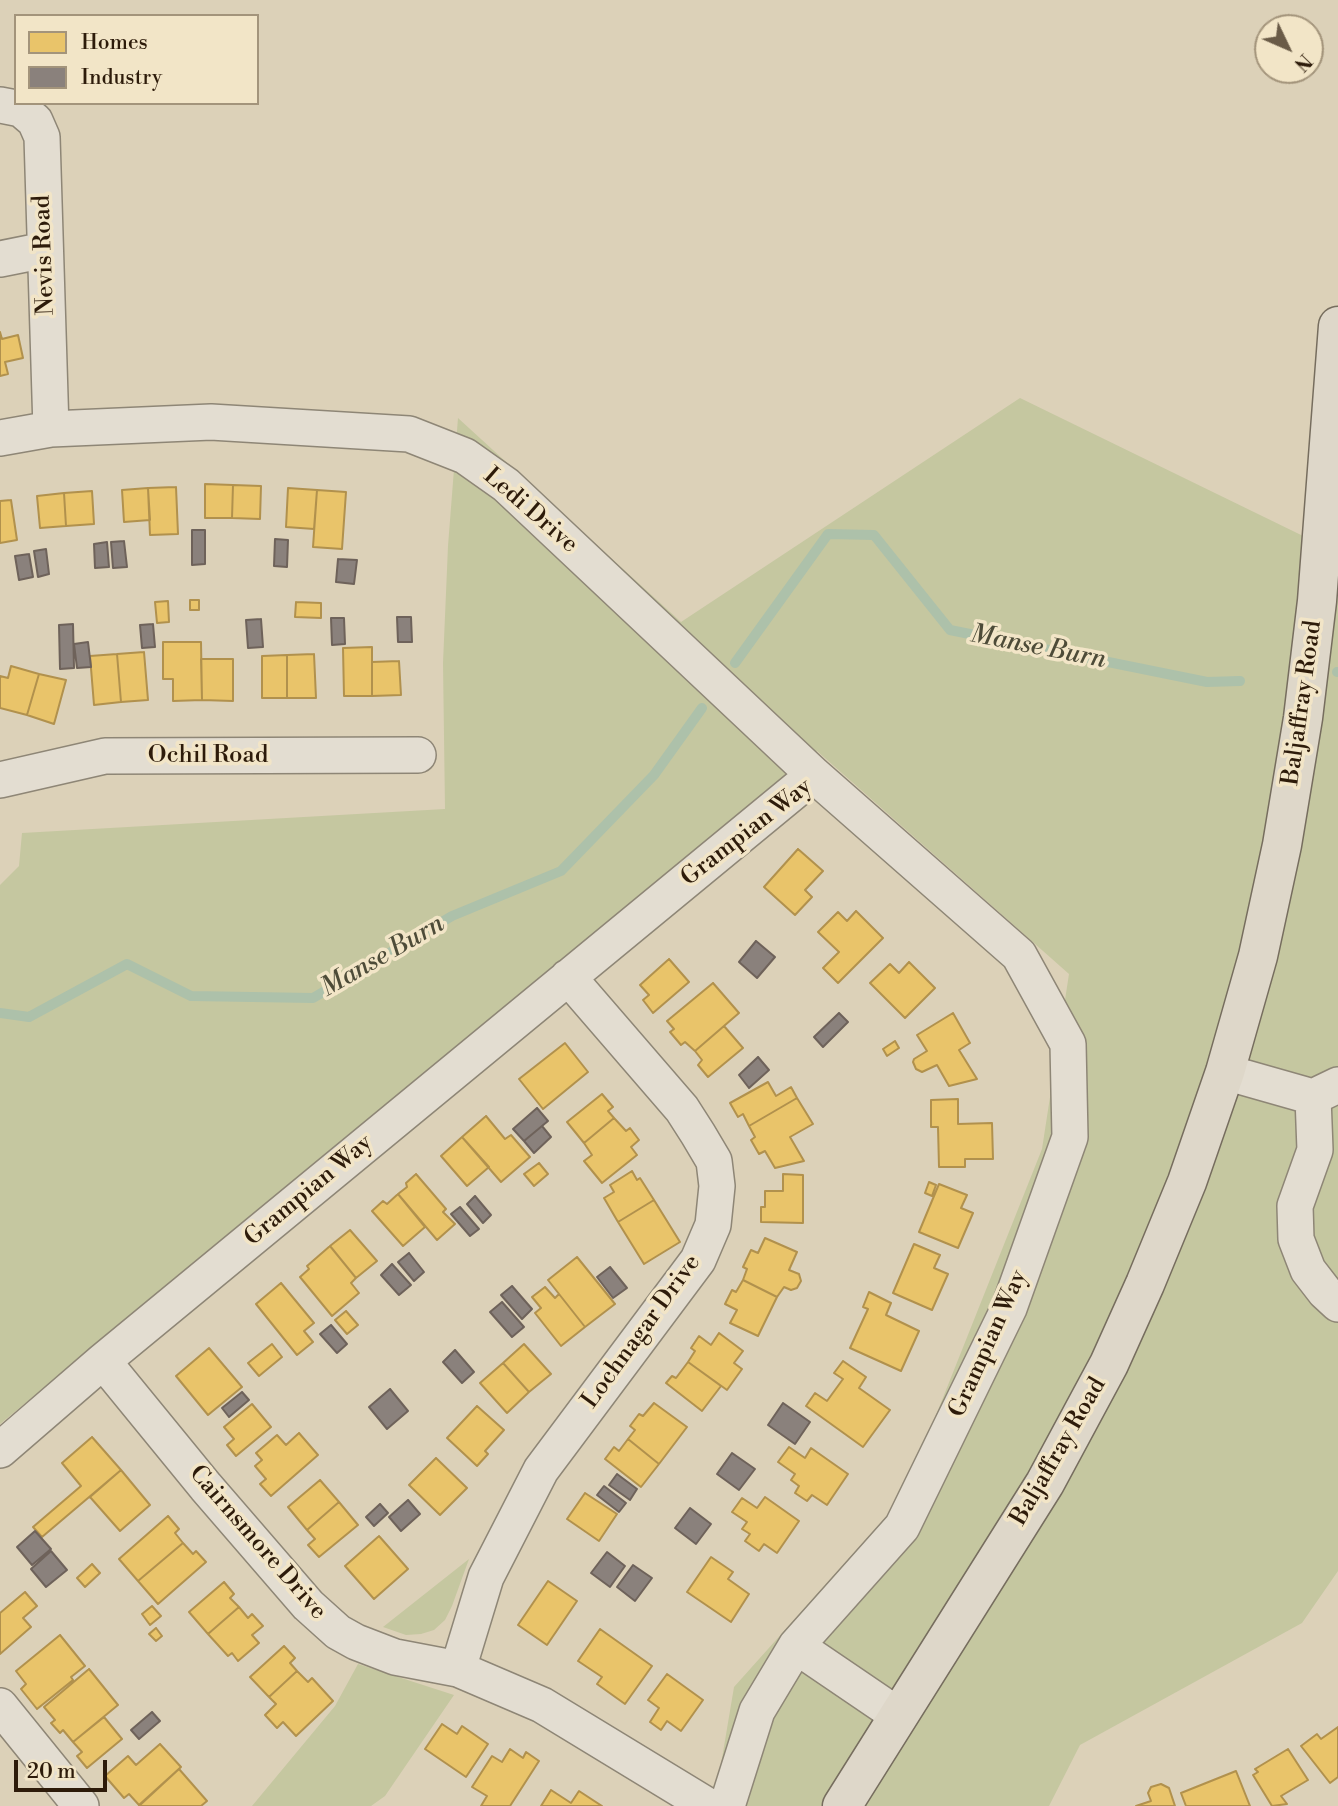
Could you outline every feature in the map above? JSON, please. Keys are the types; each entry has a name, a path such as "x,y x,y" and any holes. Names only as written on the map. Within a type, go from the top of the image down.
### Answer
{"main road":[{"name":"Baljaffray Road","path":"842,1806 1045,1483 1109,1364 1187,1182 1225,1072 1261,943 1282,845 1303,718 1317,601 1338,326"}],"street":[{"name":"Nevis Road","path":"0,105 21,109 35,121 42,137 51,429"},
{"path":"0,259 45,250"},
{"name":"Ledi Drive","path":"0,438 51,429 211,422 409,433 465,456 506,485 814,775"},
{"name":"Ochil Road","path":"0,780 105,756 418,755"},
{"name":"Grampian Way","path":"0,1450 103,1361 814,775 1019,955 1068,1044 1070,1137 1009,1308 902,1527 796,1646 757,1711 727,1806"},
{"name":"Lochnagar Drive","path":"458,1669 486,1577 541,1470 698,1259 713,1225 717,1186 714,1161 682,1109 568,977"},
{"path":"1225,1072 1326,1091 1315,1150 1296,1206 1296,1239 1308,1270 1338,1304"},
{"name":"Cairnsmore Drive","path":"103,1361 206,1487 323,1620 356,1642 394,1657 458,1669 542,1705 708,1806"},
{"path":"796,1646 899,1716"},
{"path":"0,1706 81,1806"}],"green space":[{"path":"1020,398 1338,553 1338,1571 1302,1623 1080,1745 1049,1806 714,1806 734,1687 903,1498 1042,1149 1069,974 817,751 0,1424 0,885 19,866 22,833 445,809 443,663 448,546 458,418 681,622"},
{"path":"469,1559 452,1606 445,1620 434,1630 406,1635 383,1627"},
{"path":"358,1664 454,1695 385,1796 371,1806 252,1806 335,1706"}],"building: Homes":[{"path":"0,332 2,339 18,335 23,358 5,362 8,374 0,376"},
{"path":"205,484 233,485 232,518 205,518"},
{"path":"233,485 261,486 260,519 232,518"},
{"path":"176,487 178,534 150,535 148,488"},
{"path":"148,488 150,520 124,522 122,490"},
{"path":"288,488 317,490 314,529 286,527"},
{"path":"317,490 346,492 342,549 313,547"},
{"path":"92,491 94,524 66,526 64,493"},
{"path":"64,493 66,526 40,528 37,496"},
{"path":"11,500 17,540 0,543 0,501"},
{"path":"190,600 199,600 199,610 190,610"},
{"path":"168,601 169,622 157,623 155,602"},
{"path":"296,602 321,603 321,618 295,617"},
{"path":"163,642 201,642 202,700 173,701 173,679 163,679"},
{"path":"372,647 372,696 344,696 343,648"},
{"path":"144,652 148,700 121,702 117,654"},
{"path":"117,654 121,702 94,705 90,656"},
{"path":"314,654 316,698 287,698 287,655"},
{"path":"287,655 287,698 262,698 262,656"},
{"path":"201,659 233,659 233,701 202,700"},
{"path":"399,661 401,695 372,696 372,662"},
{"path":"11,666 39,674 27,715 0,708 0,676 8,678"},
{"path":"39,674 66,680 54,724 27,715"},
{"path":"798,849 823,871 805,890 812,897 795,915 764,887"},
{"path":"856,911 883,938 838,983 823,968 839,952 818,932 838,912 847,921"},
{"path":"669,959 689,982 653,1013 643,1000 649,995 640,985"},
{"path":"909,962 935,988 905,1018 870,983 890,964 899,973"},
{"path":"713,983 739,1013 695,1051 685,1042 681,1045 670,1032 674,1029 667,1021"},
{"path":"953,1013 970,1043 959,1050 977,1079 949,1086 937,1065 922,1072 916,1069 913,1062 927,1051 917,1035"},
{"path":"724,1026 743,1048 708,1077 698,1065 702,1060 695,1051"},
{"path":"895,1041 899,1048 887,1056 883,1049"},
{"path":"565,1043 588,1072 543,1109 519,1079"},
{"path":"768,1082 776,1096 791,1087 797,1098 749,1126 743,1114 738,1117 730,1103"},
{"path":"602,1094 613,1107 608,1111 614,1118 584,1143 567,1122"},
{"path":"797,1098 813,1124 790,1137 804,1161 775,1168 765,1151 759,1154 751,1140 755,1137 749,1126"},
{"path":"958,1099 958,1124 992,1123 993,1159 965,1159 965,1167 939,1167 938,1127 931,1127 931,1100"},
{"path":"486,1116 505,1139 511,1135 530,1157 501,1182 462,1137"},
{"path":"614,1118 626,1131 630,1128 639,1140 631,1147 637,1155 602,1183 584,1161 592,1155 584,1143"},
{"path":"462,1137 489,1167 467,1186 441,1156"},
{"path":"539,1163 548,1174 534,1186 524,1174"},
{"path":"632,1171 637,1180 640,1178 654,1200 618,1222 604,1198 614,1192 610,1185"},
{"path":"416,1174 446,1209 443,1212 455,1224 437,1240 398,1194"},
{"path":"783,1174 803,1175 803,1223 761,1222 765,1191 783,1191"},
{"path":"929,1182 936,1185 932,1196 925,1193"},
{"path":"939,1184 967,1195 961,1208 973,1213 958,1248 919,1232"},
{"path":"398,1194 425,1227 403,1246 372,1211 383,1201 387,1204"},
{"path":"654,1200 680,1242 644,1264 618,1222"},
{"path":"350,1230 377,1261 356,1278 330,1246"},
{"path":"765,1238 797,1252 789,1270 799,1274 801,1281 797,1288 791,1290 784,1287 777,1297 743,1280 747,1269 743,1267 751,1250 758,1253"},
{"path":"914,1244 940,1255 934,1268 948,1274 932,1310 893,1293"},
{"path":"330,1246 356,1278 351,1283 359,1293 332,1316 300,1277 309,1269 307,1266"},
{"path":"577,1257 615,1304 585,1327 548,1280"},
{"path":"743,1280 777,1297 758,1336 730,1323 737,1310 725,1304 732,1290 736,1292"},
{"path":"281,1283 314,1323 304,1331 313,1342 297,1355 256,1304"},
{"path":"545,1287 555,1298 559,1294 585,1327 561,1346 535,1313 541,1308 532,1297"},
{"path":"869,1292 891,1303 886,1315 919,1331 901,1371 850,1348 868,1309 863,1307"},
{"path":"346,1311 358,1325 347,1334 335,1320"},
{"path":"719,1333 743,1351 734,1363 742,1369 727,1390 688,1362 695,1351 691,1348 699,1336 711,1345"},
{"path":"272,1344 282,1357 259,1376 248,1363"},
{"path":"524,1344 551,1374 529,1392 503,1363"},
{"path":"209,1348 242,1387 208,1415 176,1376"},
{"path":"843,1361 866,1377 859,1388 890,1410 863,1447 806,1406 815,1393 827,1401 843,1379 834,1373"},
{"path":"688,1362 721,1386 702,1411 666,1383 672,1376 676,1378"},
{"path":"503,1363 529,1392 507,1413 480,1383"},
{"path":"654,1403 687,1427 659,1464 628,1439 635,1430 630,1426 639,1414 643,1416"},
{"path":"252,1404 271,1427 236,1456 227,1445 234,1439 224,1427"},
{"path":"477,1406 504,1430 485,1451 488,1454 477,1466 447,1438"},
{"path":"299,1433 318,1455 271,1496 260,1484 266,1479 255,1466 262,1460 256,1453 277,1435 286,1445"},
{"path":"92,1437 121,1470 42,1537 33,1527 81,1486 62,1463"},
{"path":"628,1439 659,1464 641,1487 605,1459 614,1447 619,1451"},
{"path":"789,1447 805,1458 811,1448 848,1474 827,1505 812,1495 807,1501 795,1493 799,1486 791,1480 795,1474 778,1462"},
{"path":"436,1458 467,1488 440,1515 409,1485"},
{"path":"121,1470 150,1505 120,1531 90,1497"},
{"path":"320,1480 339,1502 307,1530 288,1507"},
{"path":"585,1493 617,1514 599,1541 567,1519"},
{"path":"765,1497 799,1521 777,1553 764,1544 759,1551 745,1541 750,1534 742,1529 747,1522 732,1512 742,1498 757,1508"},
{"path":"339,1502 358,1525 319,1557 308,1545 315,1539 307,1530"},
{"path":"168,1516 179,1529 175,1533 183,1543 138,1581 119,1559"},
{"path":"379,1536 408,1569 374,1599 345,1566"},
{"path":"183,1543 193,1554 196,1551 206,1562 158,1604 138,1581"},
{"path":"711,1557 733,1572 728,1579 749,1594 731,1622 687,1592"},
{"path":"92,1564 100,1573 85,1587 77,1578"},
{"path":"548,1581 577,1601 547,1645 518,1625"},
{"path":"224,1582 234,1594 230,1598 239,1607 208,1634 189,1612"},
{"path":"25,1592 37,1606 23,1618 31,1627 0,1654 0,1613"},
{"path":"152,1606 161,1616 150,1625 142,1614"},
{"path":"239,1607 248,1618 252,1614 263,1626 252,1635 259,1643 238,1661 232,1653 228,1656 208,1634"},
{"path":"156,1628 162,1636 156,1641 149,1634"},
{"path":"600,1629 652,1666 625,1704 597,1684 602,1677 578,1661"},
{"path":"60,1635 85,1666 71,1677 73,1680 37,1709 21,1689 26,1684 16,1671"},
{"path":"284,1646 295,1658 290,1663 297,1671 269,1697 250,1677"},
{"path":"89,1669 118,1705 73,1742 63,1730 60,1733 51,1723 55,1720 44,1707"},
{"path":"297,1671 308,1682 312,1678 333,1701 296,1736 283,1722 277,1728 265,1715 276,1704 269,1697"},
{"path":"667,1674 703,1700 681,1731 667,1721 661,1730 650,1722 659,1708 648,1700"},
{"path":"104,1717 122,1739 87,1768 77,1756 82,1752 73,1742"},
{"path":"442,1724 457,1734 462,1726 488,1744 466,1777 425,1749"},
{"path":"1338,1727 1338,1777 1330,1783 1301,1746 1317,1734 1321,1739"},
{"path":"160,1744 181,1767 139,1805 129,1794 124,1798 105,1776 128,1756 136,1765"},
{"path":"510,1749 523,1758 526,1752 539,1761 510,1806 481,1806 487,1796 472,1787 492,1756 502,1762"},
{"path":"1288,1749 1308,1780 1281,1796 1287,1804 1272,1806 1253,1775 1258,1772 1255,1769"},
{"path":"179,1769 207,1801 201,1806 139,1806"},
{"path":"1236,1771 1250,1806 1186,1806 1181,1793"},
{"path":"1161,1784 1169,1788 1175,1806 1136,1806 1151,1801 1148,1793 1151,1787"},
{"path":"551,1790 571,1803 579,1791 602,1806 541,1806"}],"building: Industry":[{"path":"192,530 205,530 205,564 192,565"},
{"path":"275,539 288,540 287,567 274,566"},
{"path":"124,541 127,567 113,568 111,542"},
{"path":"107,542 109,567 95,568 94,544"},
{"path":"46,549 49,574 38,577 34,551"},
{"path":"29,554 33,577 19,580 15,556"},
{"path":"338,559 357,560 354,584 336,582"},
{"path":"397,617 411,617 412,642 398,642"},
{"path":"331,618 344,618 345,644 332,645"},
{"path":"261,619 263,647 248,648 246,620"},
{"path":"73,624 74,668 60,669 59,625"},
{"path":"153,624 155,647 142,648 140,625"},
{"path":"88,642 91,667 77,668 74,644"},
{"path":"756,941 775,957 757,978 739,962"},
{"path":"839,1013 848,1022 823,1047 814,1037"},
{"path":"758,1057 769,1070 749,1088 739,1075"},
{"path":"537,1108 548,1121 524,1141 513,1129"},
{"path":"542,1126 551,1137 534,1153 524,1141"},
{"path":"475,1196 491,1215 483,1223 467,1204"},
{"path":"460,1207 479,1229 470,1236 451,1214"},
{"path":"409,1253 424,1272 414,1281 398,1262"},
{"path":"392,1264 411,1285 399,1295 381,1275"},
{"path":"610,1267 627,1288 613,1298 597,1277"},
{"path":"512,1286 532,1309 522,1319 501,1295"},
{"path":"502,1302 524,1327 512,1337 490,1312"},
{"path":"331,1325 347,1344 337,1353 320,1334"},
{"path":"455,1350 474,1372 462,1383 443,1362"},
{"path":"390,1389 408,1411 387,1429 369,1407"},
{"path":"242,1392 249,1400 229,1417 222,1408"},
{"path":"783,1403 810,1422 795,1444 768,1425"},
{"path":"732,1453 755,1469 739,1490 717,1474"},
{"path":"617,1474 637,1489 630,1500 609,1485"},
{"path":"604,1486 626,1503 619,1512 597,1495"},
{"path":"408,1500 420,1514 401,1531 389,1517"},
{"path":"380,1504 388,1513 374,1526 366,1517"},
{"path":"690,1508 711,1524 696,1544 675,1528"},
{"path":"35,1531 51,1549 32,1565 17,1547"},
{"path":"51,1551 67,1570 46,1587 31,1569"},
{"path":"607,1552 625,1566 610,1587 591,1573"},
{"path":"633,1565 652,1578 635,1601 617,1587"},
{"path":"152,1712 160,1721 139,1739 131,1730"}],"waterway":[{"name":"Manse Burn","path":"735,663 828,534 874,535 950,630 1207,682 1240,681"},
{"name":"Manse Burn","path":"0,1013 29,1017 127,964 191,996 313,998 452,916 561,871 654,775 702,708"}]}
